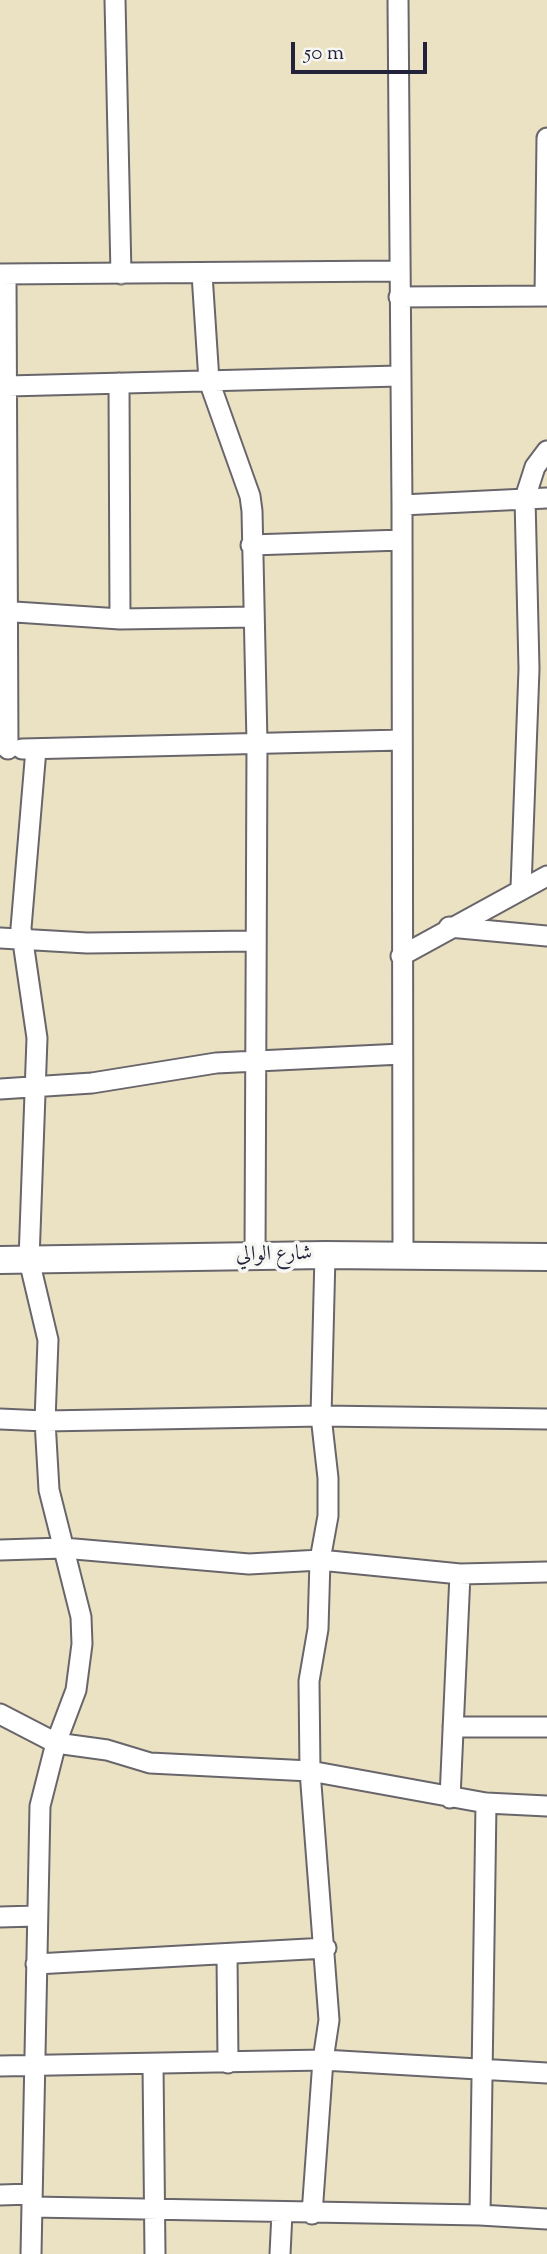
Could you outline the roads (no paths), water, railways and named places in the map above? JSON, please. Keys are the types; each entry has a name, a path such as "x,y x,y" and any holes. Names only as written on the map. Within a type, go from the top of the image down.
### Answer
{"main road":[{"name":"شارع الوالي","path":"0,1260 403,1254 547,1257"}],"street":[{"path":"115,0 121,274"},
{"path":"398,0 403,1254"},
{"path":"399,297 546,296 547,138"},
{"path":"398,271 3,275 8,386 4,749 402,740"},
{"path":"202,274 209,381 250,496 257,743 253,1060 255,1256"},
{"path":"8,386 400,376"},
{"path":"119,383 120,619"},
{"path":"522,888 538,665 525,498 535,467 547,451"},
{"path":"402,505 547,498"},
{"path":"251,545 402,540"},
{"path":"4,611 120,619 254,617"},
{"path":"31,2254 40,1806 56,1742 76,1690 82,1644 81,1617 49,1490 45,1421 48,1340 29,1260 37,1038 34,1001 21,942 36,749"},
{"path":"401,956 449,927 547,876"},
{"path":"449,927 547,936"},
{"path":"0,938 21,942 254,941"},
{"path":"0,1089 36,1088 253,1060 402,1054"},
{"path":"312,2214 323,2060 329,2020 326,1948 310,1771 309,1681 318,1629 320,1560 328,1516 328,1478 321,1416 325,1255"},
{"path":"0,1419 45,1421 321,1416 547,1419"},
{"path":"0,1550 63,1548 248,1564 320,1560 460,1574 547,1572"},
{"path":"450,1798 460,1574"},
{"path":"0,1714 56,1742 107,1750 165,1765 310,1771 386,1782 450,1798 547,1806"},
{"path":"453,1727 547,1727"},
{"path":"480,2215 486,1803"},
{"path":"0,1916 36,1916"},
{"path":"36,1964 326,1948"},
{"path":"227,1954 228,2063"},
{"path":"0,2066 323,2060 547,2073"},
{"path":"153,2064 155,2254"},
{"path":"0,2194 32,2201 154,2208 312,2214 480,2215 547,2219"},
{"path":"280,2254 282,2213"}]}
